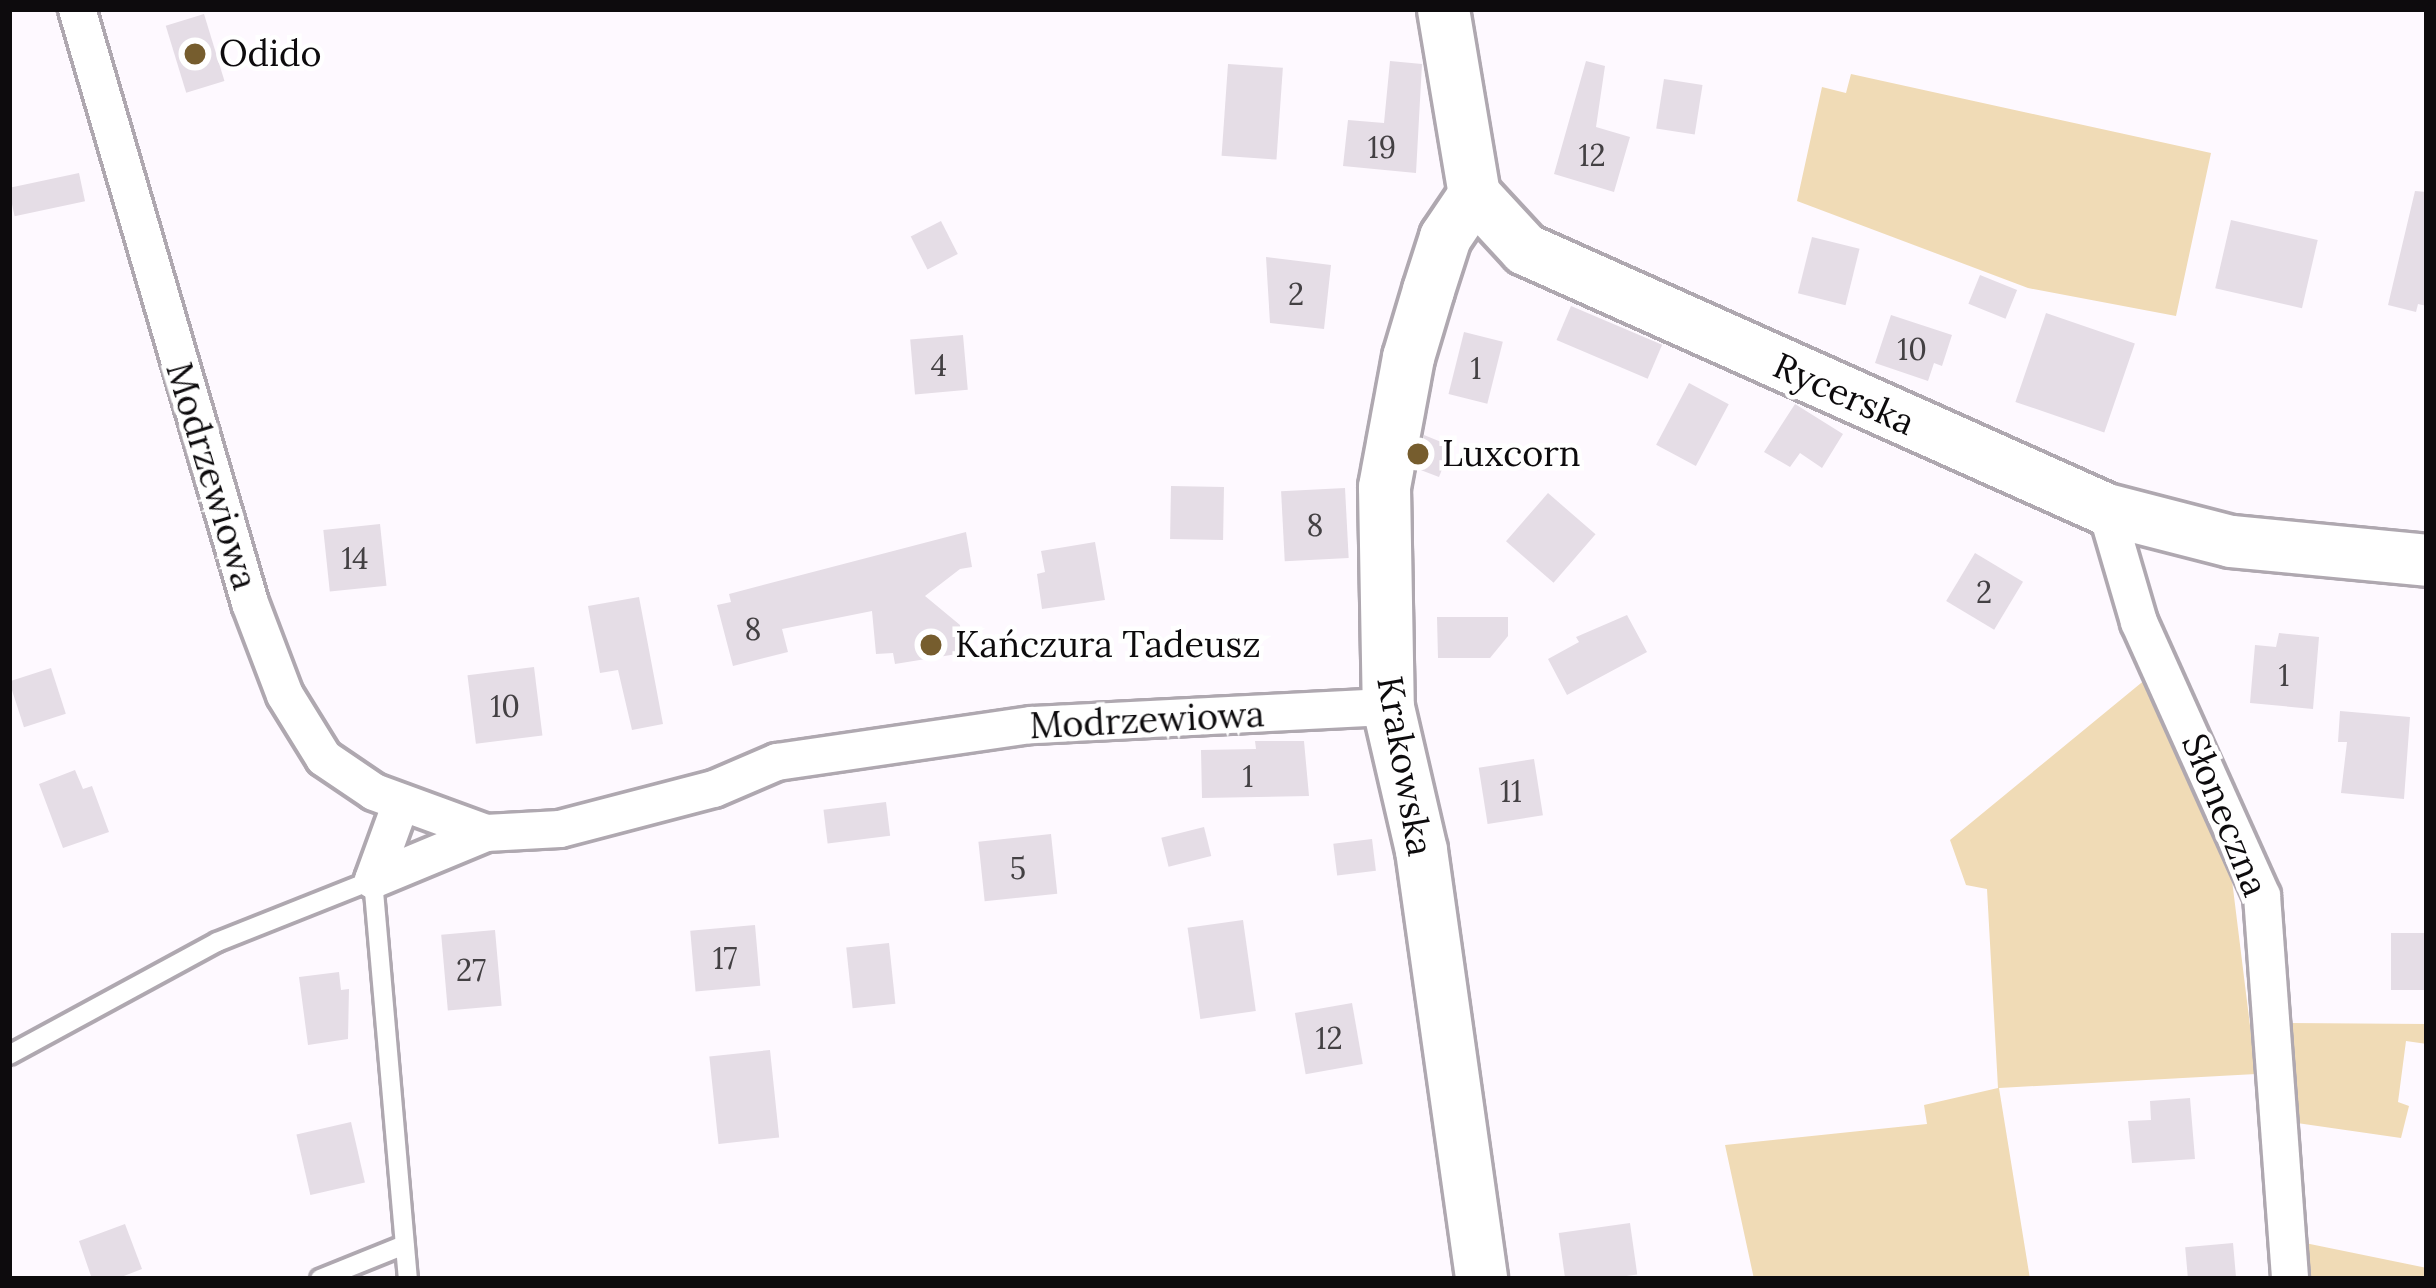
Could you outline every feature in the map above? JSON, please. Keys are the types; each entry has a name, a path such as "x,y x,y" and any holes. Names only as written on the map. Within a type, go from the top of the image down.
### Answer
{"street":[{"name":"Modrzewiowa","path":"77,9 250,603 285,695 324,758 374,792 486,833"},
{"path":"1443,9 1474,194"},
{"name":"Rycerska","path":"1474,194 1525,249 2106,509 2231,541 2427,560"},
{"name":"Krakowska","path":"1474,194 1445,237 1428,290 1408,357 1384,487 1388,707 1421,850 1480,1279"},
{"name":"Słoneczna","path":"2106,509 2139,622 2262,896 2290,1279"},
{"name":"Modrzewiowa","path":"373,880 486,833 560,829 714,789 777,762 1031,725 1388,707"},
{"path":"373,880 401,803"}],"lane":[{"path":"9,1055 217,942 373,880 408,1279"},
{"path":"320,1279 404,1245"}],"shaded area":[{"path":"1851,74 2211,153 2176,316 2028,288 1797,201 1822,87 1846,93"},
{"path":"2152,674 2231,872 2256,1074 1999,1088 2030,1279 1754,1279 1725,1145 1927,1124 1924,1105 1998,1088 1987,889 1966,885 1950,840"},
{"path":"2289,1023 2427,1024 2427,1044 2406,1041 2398,1102 2409,1106 2401,1138 2290,1122"},
{"path":"2305,1243 2427,1268 2427,1279 2309,1279"}],"building":[{"name":"Odido","path":"204,14 224,81 186,93 166,26"},
{"path":"1390,61 1422,64 1416,173 1343,166 1348,120 1384,123"},
{"path":"1586,61 1605,66 1596,127 1630,137 1614,192 1554,174"},
{"path":"1228,64 1283,68 1276,160 1222,156"},
{"path":"1664,79 1703,85 1695,134 1656,128"},
{"path":"79,173 85,201 15,216 9,188"},
{"path":"2415,191 2427,192 2427,306 2418,304 2416,312 2388,305"},
{"path":"2231,220 2318,240 2302,308 2215,288"},
{"path":"941,221 958,254 928,269 911,236"},
{"path":"1812,237 1860,249 1846,305 1798,293"},
{"path":"1266,257 1331,265 1324,329 1270,323"},
{"path":"1980,275 2017,290 2005,319 1968,304"},
{"path":"1571,306 1662,345 1648,379 1557,340"},
{"path":"2046,313 2135,344 2104,432 2015,402"},
{"path":"1891,315 1952,335 1942,366 1934,363 1928,381 1875,363"},
{"path":"1464,332 1503,342 1487,404 1449,394"},
{"path":"963,335 968,390 915,394 910,340"},
{"path":"1689,383 1729,404 1696,466 1656,445"},
{"path":"1795,404 1843,434 1822,468 1800,453 1790,467 1764,452"},
{"path":"1424,435 1451,446 1439,477 1418,469"},
{"path":"1171,486 1224,487 1223,540 1170,539"},
{"path":"1345,488 1349,558 1285,561 1281,491"},
{"path":"1548,493 1596,534 1554,583 1506,541"},
{"path":"380,524 386,586 330,592 323,530"},
{"path":"966,532 972,567 960,569 925,596 960,625 963,653 895,664 893,653 876,654 872,611 782,629 788,652 733,666 717,605 731,602 729,594"},
{"path":"1095,542 1105,600 1042,609 1037,574 1045,572 1041,551"},
{"path":"1975,553 2023,582 1994,630 1946,601"},
{"path":"639,597 663,724 632,730 618,670 600,673 588,606"},
{"path":"1627,615 1647,652 1567,695 1548,659 1579,642 1576,637"},
{"path":"1437,617 1508,617 1508,636 1490,658 1438,658"},
{"path":"2279,633 2319,637 2313,709 2250,703 2255,645 2276,647"},
{"path":"534,667 542,735 476,744 467,675"},
{"path":"51,668 66,714 24,727 9,682"},
{"path":"2340,711 2410,717 2404,799 2341,793 2347,742 2338,742"},
{"path":"1255,741 1304,741 1309,796 1202,798 1201,750 1256,749"},
{"path":"1534,759 1543,815 1488,824 1479,768"},
{"path":"75,770 83,789 92,786 109,832 63,848 39,784"},
{"path":"886,802 890,836 828,843 823,810"},
{"path":"1204,827 1211,856 1169,867 1161,838"},
{"path":"1051,834 1057,894 985,901 978,842"},
{"path":"1372,839 1376,871 1337,876 1333,844"},
{"path":"1243,920 1256,1011 1200,1019 1188,928"},
{"path":"755,925 760,986 696,991 690,931"},
{"path":"495,930 502,1006 448,1010 441,935"},
{"path":"2391,933 2427,933 2427,990 2391,990"},
{"path":"889,943 895,1004 853,1008 846,947"},
{"path":"339,972 341,990 349,989 348,1039 308,1045 299,977"},
{"path":"1352,1003 1363,1064 1306,1074 1295,1013"},
{"path":"770,1050 779,1138 719,1144 709,1056"},
{"path":"2190,1098 2195,1159 2132,1163 2128,1121 2151,1120 2150,1101"},
{"path":"351,1122 365,1182 310,1195 296,1135"},
{"path":"1630,1223 1637,1274 1565,1279 1559,1233"},
{"path":"125,1224 142,1269 116,1279 92,1279 79,1241"},
{"path":"2233,1243 2236,1279 2188,1279 2185,1247"}],"place":[{"name":"Odido","path":"195,54"},
{"name":"Luxcorn","path":"1418,454"},
{"name":"Kańczura Tadeusz","path":"931,645"}]}
